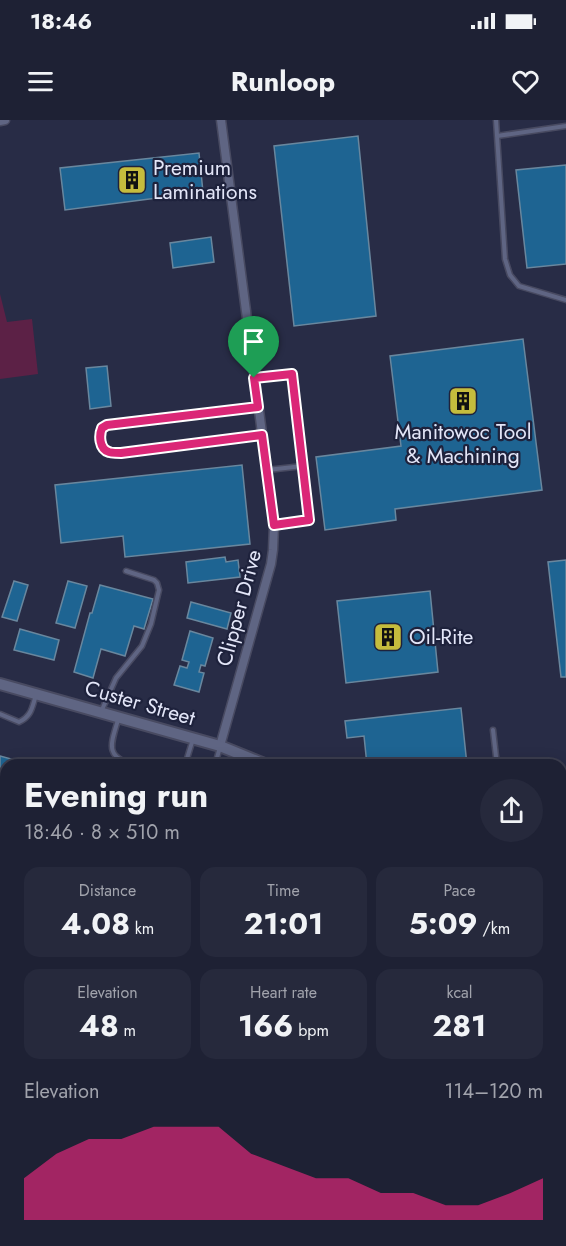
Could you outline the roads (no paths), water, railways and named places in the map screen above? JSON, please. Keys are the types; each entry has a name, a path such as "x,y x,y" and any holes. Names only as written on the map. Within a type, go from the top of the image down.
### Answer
{"street":[{"path":"0,120 5,120"},
{"name":"Clipper Drive","path":"220,746 271,564 274,525 221,120"},
{"name":"Custer Street","path":"0,684 220,746 252,759"}],"lane":[{"path":"496,120 505,259 510,275 519,286 566,300"},
{"path":"496,136 566,126"},
{"path":"254,378 292,374 309,520 274,525"},
{"path":"258,407 107,425 102,428 100,437 105,450 110,453 121,453 262,435"},
{"path":"266,470 303,466"},
{"path":"101,712 116,678 142,646 151,624 159,590 154,580 126,571"},
{"path":"0,714 19,722 24,720 29,716 36,694"},
{"path":"118,717 111,745 115,757 118,759"},
{"path":"493,730 496,759"},
{"path":"187,759 193,739"},
{"path":"217,759 220,746"}],"place":[{"name":"Premium Laminations","path":"132,180"},
{"name":"Manitowoc Tool & Machining","path":"463,401"},
{"name":"Oil-Rite","path":"388,637"}]}
